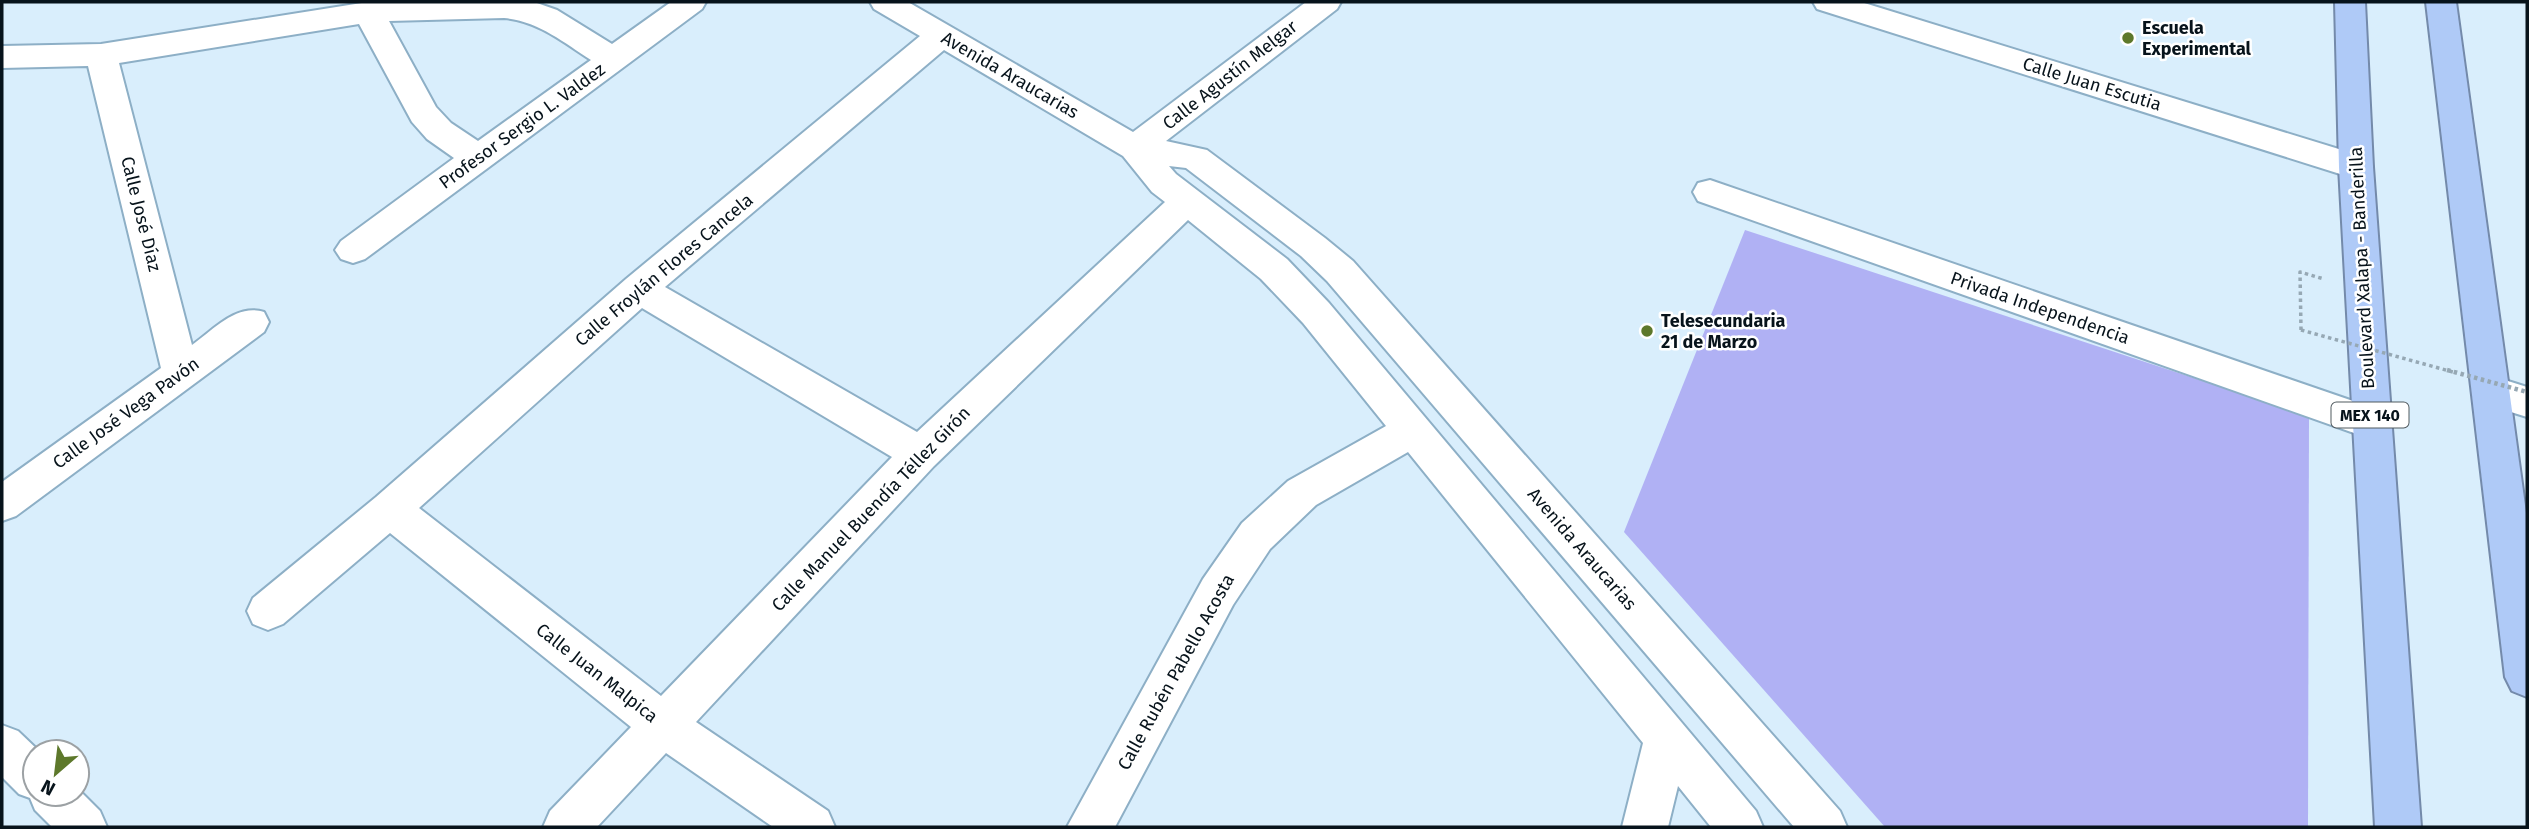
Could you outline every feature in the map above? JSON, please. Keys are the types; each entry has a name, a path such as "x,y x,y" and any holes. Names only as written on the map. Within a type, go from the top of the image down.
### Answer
{"highway":[{"name":"Boulevard Xalapa - Banderilla","path":"2350,2 2356,167 2398,827"},
{"path":"2441,2 2509,392 2527,677"}],"street":[{"name":"Profesor Sergio L. Valdez","path":"353,250 691,2"},
{"name":"Avenida Araucarias","path":"885,2 1135,148 1164,183 1274,269 1740,827"},
{"name":"Calle Agustín Melgar","path":"1135,148 1326,2"},
{"name":"Calle Juan Escutia","path":"1836,3 2356,167"},
{"path":"2,57 102,55 302,12 504,8 528,10 546,17 613,59"},
{"path":"368,12 424,114 439,131 478,158"},
{"name":"Calle Froylán Flores Cancela","path":"268,611 390,509 639,289 942,36"},
{"name":"Calle José Díaz","path":"102,55 181,374"},
{"name":"Avenida Araucarias","path":"1135,148 1195,158 1313,247 1340,271 1824,827"},
{"name":"Privada Independencia","path":"1710,192 2371,423"},
{"name":"Calle Manuel Buendía Téllez Girón","path":"566,827 920,454 1187,201"},
{"path":"1298,295 1340,271"},
{"path":"639,289 920,454"},
{"name":"Calle José Vega Pavón","path":"2,504 251,322"},
{"path":"2509,392 2527,402"},
{"name":"Calle Rubén Pabello Acosta","path":"1090,827 1218,592 1256,536 1302,493 1411,431"},
{"name":"Calle Juan Malpica","path":"390,509 663,725 812,827"},
{"path":"1645,827 1666,739"},
{"path":"2,746 21,765"},
{"path":"65,808 84,827"}],"path":[{"path":"2300,272 2301,330 2509,392"}],"shaded area":[{"path":"1745,230 2309,416 2308,827 1885,827 1624,532"}],"place":[{"name":"Escuela Experimental","path":"2128,38"},
{"name":"Telesecundaria 21 de Marzo","path":"1647,331"}]}
